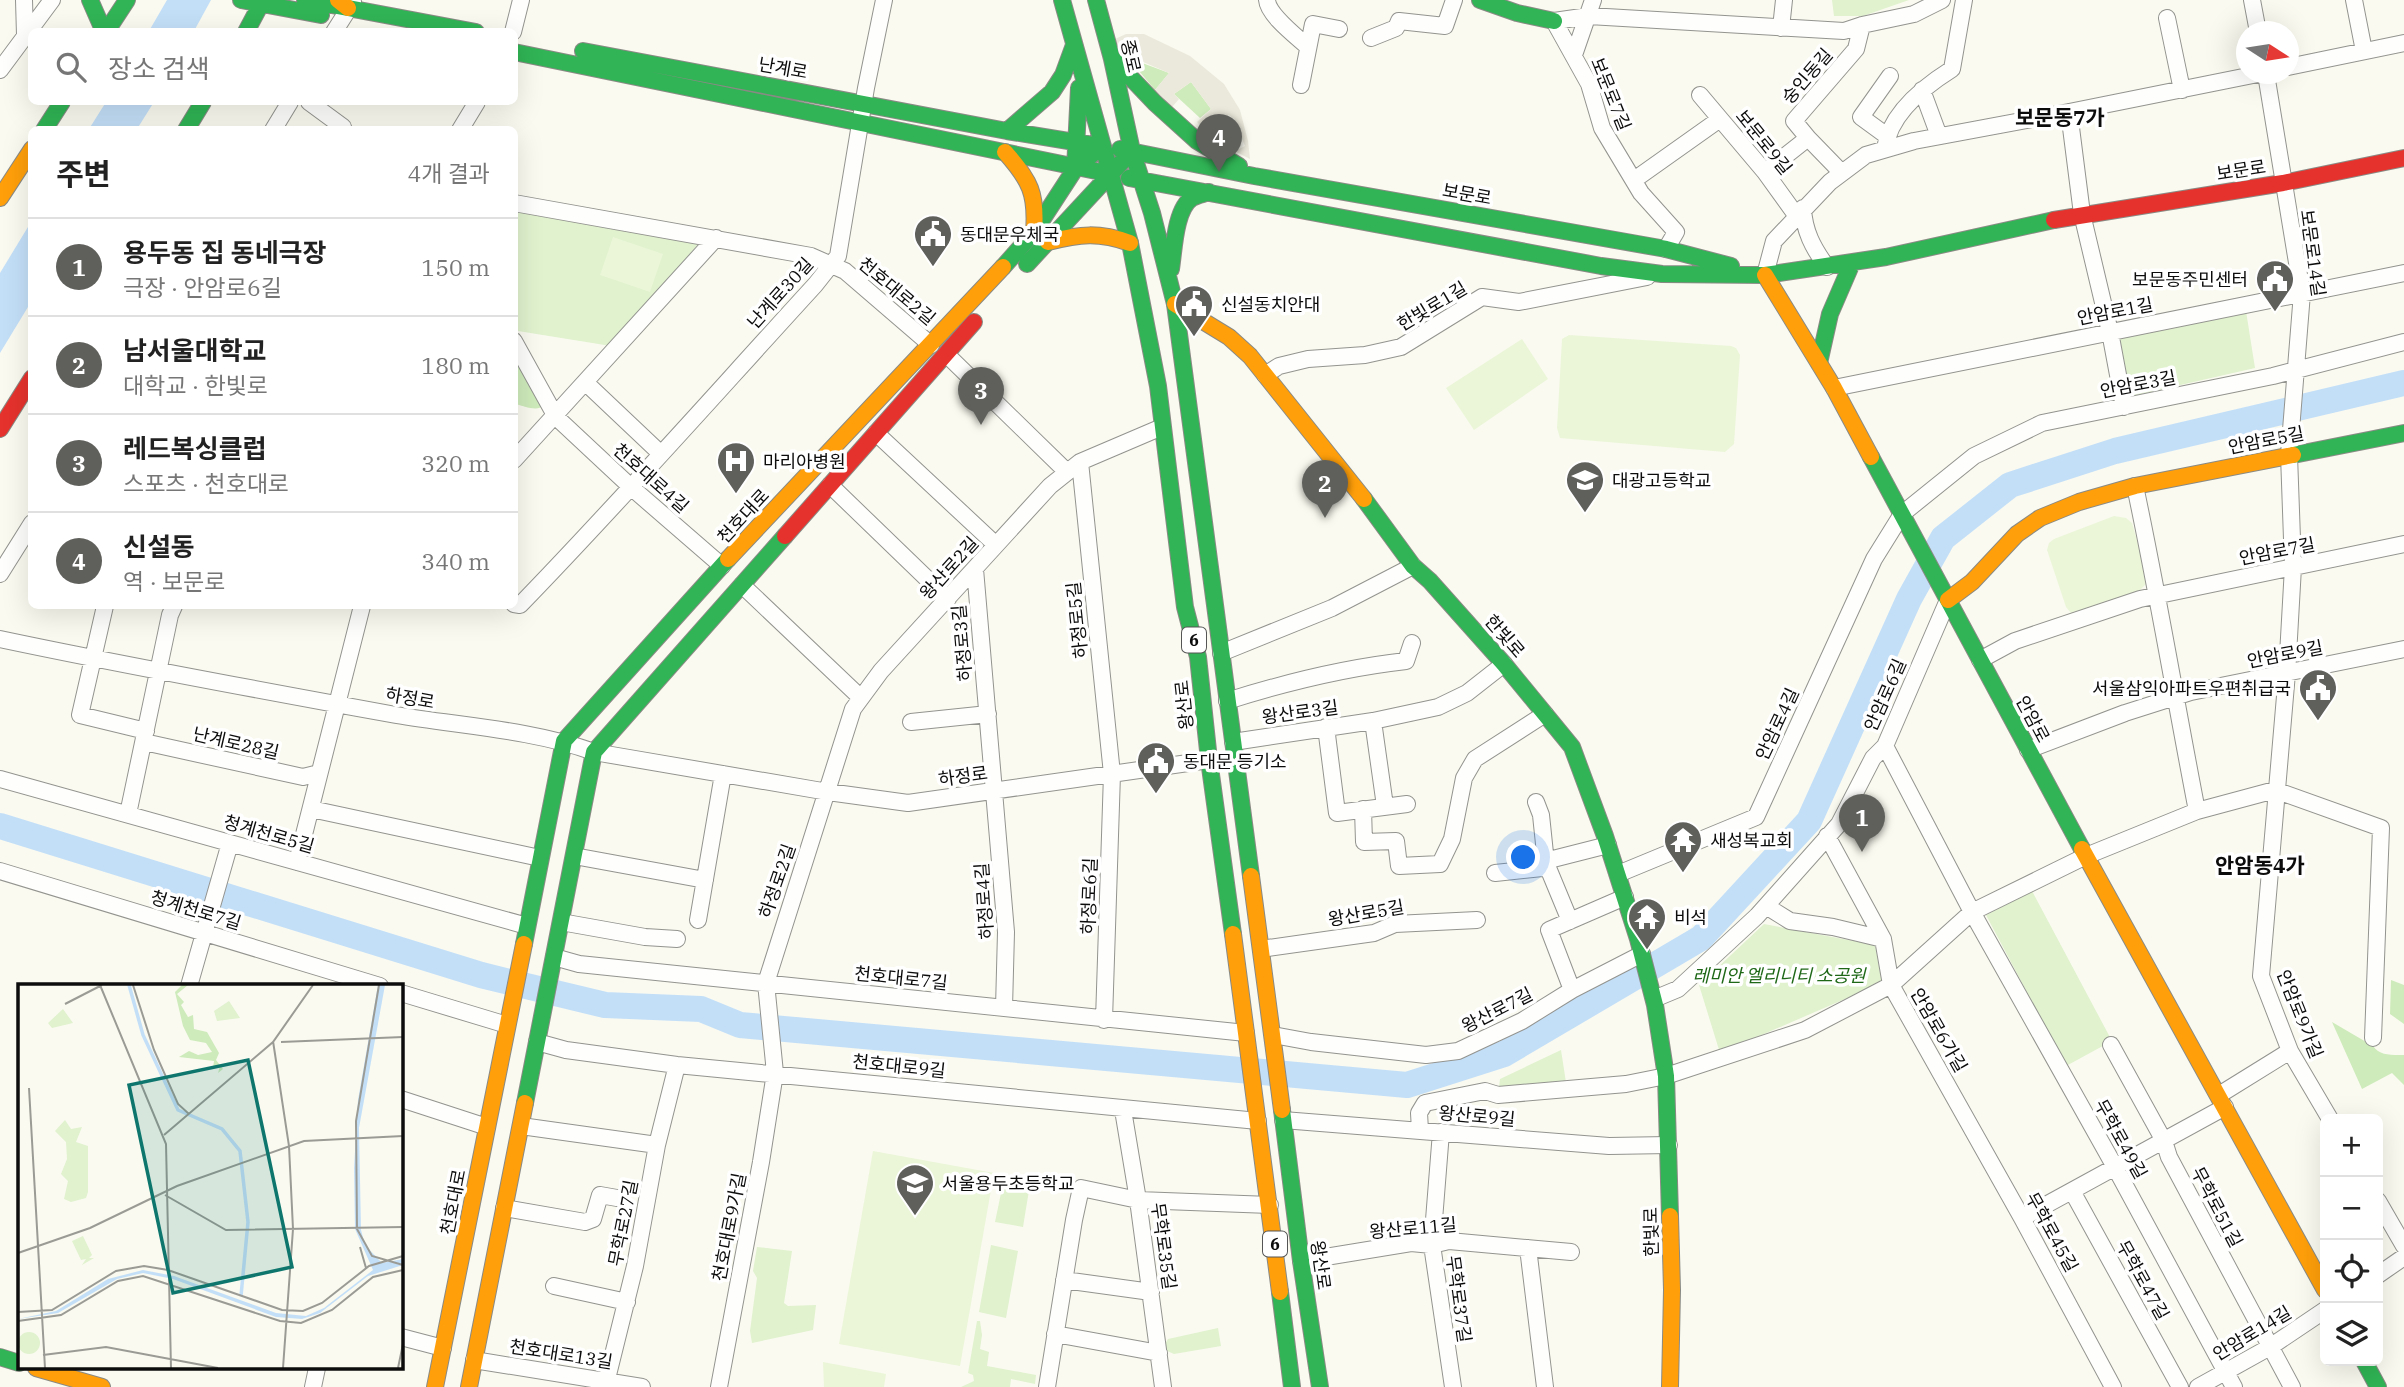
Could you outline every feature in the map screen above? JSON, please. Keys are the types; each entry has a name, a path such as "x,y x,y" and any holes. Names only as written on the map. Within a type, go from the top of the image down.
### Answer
{"main road":[{"path":"90,0 103,28"},
{"path":"108,28 127,0"},
{"path":"305,0 397,28"},
{"path":"1062,0 1080,70 1075,169"},
{"name":"종로","path":"1096,0 1132,152 1170,277"},
{"name":"숭인동길","path":"1480,0 1517,13 1554,21"},
{"path":"247,28 254,1 449,28"},
{"name":"난계로","path":"518,39 1007,131 1102,146"},
{"path":"1005,152 1007,131 1052,92 1063,75 1074,45"},
{"path":"518,53 1005,152 1029,180 1035,194 1041,237"},
{"path":"1112,59 1197,141 1254,176"},
{"name":"왕산로","path":"1080,70 1130,243 1158,386 1185,607 1198,657 1246,1036"},
{"path":"47,126 60,105"},
{"path":"188,126 201,105"},
{"path":"469,1387 594,752 987,308 1041,237 1075,169 1102,146"},
{"name":"보문로","path":"1102,146 1254,176 1666,249 1765,275"},
{"name":"보문로","path":"1005,152 1075,169 1510,250 1662,274 1765,275 1853,263 2082,214 2283,183 2404,158"},
{"path":"1041,237 1132,152"},
{"path":"0,198 28,155"},
{"path":"1170,277 1176,239 1186,205 1193,198 1209,192 1214,167"},
{"path":"1041,237 1087,232 1112,236 1130,243"},
{"name":"천호대로","path":"564,741 722,566 931,345 1041,237"},
{"path":"1819,363 1830,314 1853,263"},
{"path":"1765,275 1834,388 1902,514"},
{"name":"6","path":"1170,277 1282,1113"},
{"name":"한빛로","path":"1175,304 1229,337 1250,356 1372,509 1413,566 1430,581 1504,664 1572,747 1618,874 1642,954 1654,999 1666,1076 1672,1301 1670,1387"},
{"path":"0,429 28,384"},
{"name":"안암로5길","path":"1948,600 1972,582 2017,534 2040,518 2078,502 2135,486 2404,433"},
{"name":"안암로","path":"1902,514 2085,856 2320,1281"},
{"path":"527,926 564,741"},
{"name":"천호대로","path":"435,1387 527,926"},
{"name":"6","path":"1246,1036 1292,1387"},
{"name":"왕산로","path":"1282,1113 1320,1387"},
{"path":"0,1357 18,1363"},
{"path":"2367,1366 2378,1387"},
{"path":"44,1370 102,1387"}],"street":[{"path":"24,0 25,34"},
{"path":"30,28 52,0"},
{"path":"514,28 522,0"},
{"name":"난계로30길","path":"518,605 632,488 660,453 815,285 838,256 863,103 884,0"},
{"path":"1267,0 1267,5 1278,19 1308,47"},
{"path":"1371,38 1396,28 1399,21 1445,26 1454,0"},
{"path":"1781,28 1784,0"},
{"name":"숭인동길","path":"1554,21 1591,8 1844,32 1862,25 1914,14 1923,5 1942,0"},
{"path":"1886,143 1913,98 1952,69 1964,0"},
{"path":"2252,0 2256,21"},
{"path":"2354,0 2364,51"},
{"path":"1574,55 1591,8"},
{"path":"2167,18 2182,90"},
{"name":"보문로7길","path":"1554,21 1589,84 1602,128 1642,193 1675,232 1666,249"},
{"path":"1301,85 1313,24 1339,29"},
{"name":"숭인동길","path":"1808,138 1794,121 1856,49 1862,25"},
{"path":"0,70 28,30"},
{"path":"2299,65 2404,43"},
{"path":"1886,143 1861,117 1890,76"},
{"path":"1765,275 1774,241 1800,212 1842,173 1886,143 1939,136 2236,79"},
{"name":"보문로14길","path":"2268,84 2302,293 2289,455"},
{"path":"1922,90 1939,136"},
{"name":"보문로9길","path":"1700,95 1800,212"},
{"path":"275,126 288,105"},
{"path":"313,105 342,126"},
{"path":"462,126 475,105"},
{"path":"2069,112 2082,214 2110,332 2124,407"},
{"path":"1634,180 1720,119"},
{"path":"1765,172 1808,138 1842,173"},
{"name":"천호대로2길","path":"518,205 811,256 845,271 931,345"},
{"path":"1800,212 1809,237 1827,267"},
{"path":"518,456 716,238"},
{"name":"안암로1길","path":"1834,388 2404,273"},
{"name":"한빛로1길","path":"1265,375 1279,366 1308,359 1366,355 1401,347 1482,297 1519,302 1662,274"},
{"name":"안암로3길","path":"1902,514 1974,456 2042,423 2296,370 2404,342"},
{"name":"천호대로4길","path":"518,348 556,417 722,566"},
{"path":"946,354 1074,467"},
{"path":"586,383 660,453"},
{"name":"왕산로2길","path":"828,792 853,709 881,671 1050,486 1074,467 1163,427"},
{"path":"876,433 996,545"},
{"path":"2287,673 2293,567 2289,455"},
{"name":"하정로5길","path":"1074,467 1112,774"},
{"path":"830,485 948,599"},
{"path":"2135,486 2158,595 2197,811"},
{"name":"안암로4길","path":"1618,874 1756,817 1874,559 1902,514"},
{"path":"0,574 28,529"},
{"name":"안암로7길","path":"1980,660 2015,641 2158,595 2404,544"},
{"path":"1221,653 1332,608 1413,566"},
{"name":"하정로3길","path":"975,569 995,791"},
{"path":"742,585 861,698"},
{"name":"안암로6길","path":"1654,999 1678,989 1766,906 1839,824 1873,758 1885,746 1948,600"},
{"path":"93,659 104,609"},
{"path":"128,814 173,609"},
{"path":"297,862 361,609"},
{"name":"하정로","path":"0,639 159,673 564,741 594,752 908,803 1209,760"},
{"path":"1227,701 1292,680 1375,664 1406,661 1412,643"},
{"name":"안암로9길","path":"2028,750 2125,713 2191,692 2404,649"},
{"name":"난계로28길","path":"93,659 80,715 145,736 303,777 319,774"},
{"name":"왕산로3길","path":"1233,742 1373,721 1438,707 1467,694 1504,664"},
{"name":"안암로9가길","path":"2287,673 2261,976 2290,1051 2327,1114"},
{"path":"911,722 988,714"},
{"path":"1363,809 1364,842 1396,841 1399,866 1440,864 1452,839 1464,778 1475,759 1545,714"},
{"path":"1373,721 1385,806"},
{"path":"1326,727 1337,813 1407,804"},
{"name":"무학로49길","path":"1885,746 1972,912 2234,1387"},
{"path":"698,920 723,774"},
{"name":"하정로6길","path":"1104,1020 1112,774"},
{"name":"청계천로5길","path":"0,779 527,926"},
{"path":"1420,1130 1419,1113 1425,1103 1485,1091 1495,1095 1626,1084 1666,1076 1805,1030 1891,985 1972,912 2085,856 2197,811 2275,790 2381,828 2374,1038"},
{"name":"하정로4길","path":"995,791 1006,932 1004,1008"},
{"name":"하정로2길","path":"766,987 780,934 828,792"},
{"path":"1536,803 1541,815 1546,863 1570,921"},
{"path":"310,809 540,858"},
{"path":"1827,836 1883,939"},
{"path":"190,984 230,843"},
{"path":"1495,873 1542,868 1549,860 1608,845"},
{"path":"574,856 705,880"},
{"name":"청계천로7길","path":"0,871 207,925 374,984"},
{"path":"1572,990 1549,930 1625,897"},
{"path":"1766,906 1790,921 1833,927 1883,939"},
{"name":"왕산로5길","path":"1261,949 1374,933 1395,924 1478,920"},
{"path":"561,922 645,937 677,939"},
{"name":"안암로6가길","path":"1883,939 1891,985 1955,1097"},
{"name":"왕산로7길","path":"1274,1038 1426,1055 1458,1051 1522,1021 1572,990 1642,954"},
{"name":"천호대로7길","path":"553,958 579,964 766,987 1004,1008 1246,1036"},
{"name":"천호대로9가길","path":"719,1387 761,1162 775,1068 766,987"},
{"path":"402,993 507,1025"},
{"name":"천호대로9길","path":"537,1042 566,1050 677,1065 775,1068 1123,1110 1258,1121"},
{"name":"무학로51길","path":"2111,1045 2164,1140 2169,1157 2292,1387"},
{"path":"2022,1218 2164,1140 2290,1051"},
{"name":"무학로27길","path":"606,1384 627,1302 657,1145 677,1065"},
{"name":"무학로45길","path":"1955,1097 2113,1387"},
{"path":"402,1099 487,1127"},
{"name":"무학로35길","path":"1123,1110 1139,1199 1163,1387"},
{"name":"왕산로9길","path":"1282,1113 1420,1130 1609,1146 1669,1145"},
{"path":"520,1126 657,1145"},
{"name":"무학로37길","path":"1441,1132 1432,1245 1453,1387"},
{"path":"1047,1387 1081,1188 1139,1199 1270,1205"},
{"name":"무학로47길","path":"2071,1191 2180,1387"},
{"path":"504,1208 585,1222 593,1219 600,1195 617,1198"},
{"path":"2383,1209 2404,1245"},
{"name":"왕산로11길","path":"1301,1261 1411,1243 1432,1245 1449,1241 1571,1252"},
{"path":"1528,1248 1545,1387"},
{"path":"2383,1272 2404,1257"},
{"path":"1064,1280 1151,1292"},
{"path":"554,1286 627,1302"},
{"name":"안암로14길","path":"2198,1387 2270,1347 2320,1313"},
{"path":"1055,1334 1159,1353"},
{"path":"402,1337 443,1348"},
{"name":"천호대로13길","path":"474,1360 541,1370 606,1384 642,1387"},
{"path":"539,1387 541,1370"}],"green space":[{"path":"1832,0 1909,0 1863,16 1834,16"},
{"path":"1123,52 1129,58 1169,73 1155,90"},
{"path":"1191,82 1211,109 1200,118 1174,94"},
{"path":"518,210 700,242 611,346 518,331"},
{"path":"613,237 663,254 650,292 600,275"},
{"path":"2246,311 2255,368 2132,396 2117,338"},
{"path":"1569,335 1736,348 1740,355 1734,444 1725,452 1560,438 1557,428 1562,339"},
{"path":"1522,339 1548,379 1474,430 1446,388"},
{"path":"518,364 545,404 539,408 518,405"},
{"path":"2114,516 2126,518 2132,523 2147,583 2138,592 2076,614 2071,613 2066,607 2047,550 2049,543"},
{"path":"2032,891 2112,1041 2066,1066 1986,915"},
{"name":"레미안 엘리니티 소공원","path":"1764,924 1875,945 1882,983 1720,1053 1699,985"},
{"path":"2391,980 2404,985 2404,1024 2390,1014"},
{"path":"2332,1022 2379,1052 2404,1055 2404,1085 2392,1073 2362,1089"},
{"path":"1561,1050 1567,1089 1498,1095 1500,1079"},
{"path":"873,1151 994,1173 960,1366 839,1344"},
{"path":"1005,1174 1031,1178 1023,1227 995,1222"},
{"path":"991,1245 1018,1251 1006,1318 979,1312"},
{"path":"757,1247 792,1251 784,1303 788,1306 816,1305 813,1330 752,1343 750,1331 757,1278 753,1271"},
{"path":"977,1321 980,1321 982,1335 980,1349 989,1352 987,1366 1036,1375 1035,1384 1011,1379 1010,1387 961,1387 974,1381 973,1375 968,1373"},
{"path":"1218,1328 1221,1346 1174,1354 1165,1350 1168,1339"},
{"path":"823,1362 886,1374 884,1387 824,1387"}],"shaded area":[{"path":"1126,34 1144,34 1190,56 1224,84 1240,110 1250,159 1227,147 1232,144 1235,151 1245,146 1234,119 1229,115 1200,125 1197,122 1211,109 1191,82 1174,94 1179,99 1172,107 1155,90 1169,73 1122,53 1115,39"}],"water":[{"path":"167,0 211,0 196,28 151,28"},
{"path":"104,105 152,105 139,126 91,126"},
{"path":"28,227 28,307 0,353 0,273"}],"waterway":[{"path":"0,826 481,975 605,1005 701,1009 740,1025 1407,1085 1504,1054 1701,938 1809,821 1909,599 1943,538 2010,485 2115,451 2404,383"}],"traffic: fast":[{"path":"90,0 102,28"},
{"path":"109,28 127,0"},
{"path":"241,0 321,15"},
{"path":"248,28 263,0"},
{"path":"305,0 455,28"},
{"path":"1062,0 1130,243 1158,386 1185,607 1198,657 1233,934"},
{"path":"1096,0 1132,151 1152,213 1175,304 1251,876"},
{"path":"1480,0 1517,13 1554,21"},
{"path":"1007,131 1052,92 1063,75 1074,45"},
{"path":"583,51 1093,145"},
{"path":"518,53 1111,174"},
{"path":"1113,59 1155,103 1197,141 1239,166"},
{"path":"1075,169 1079,88"},
{"path":"47,126 60,105"},
{"path":"188,126 201,105"},
{"path":"1003,267 1034,232 1075,169 1102,146"},
{"path":"1120,149 1254,176 1666,249 1731,266"},
{"path":"1027,264 1132,151"},
{"path":"1129,178 1601,266 1662,274 1765,275 1886,257 2054,220"},
{"path":"1171,269 1176,230 1182,211 1192,198 1209,192"},
{"path":"1819,363 1830,314 1852,263"},
{"path":"2293,455 2404,433"},
{"path":"1871,457 2082,849"},
{"path":"1364,499 1413,566 1430,581 1504,664 1572,747 1605,836 1638,939 1655,1005 1666,1076 1670,1216"},
{"path":"525,1103 594,752 785,536"},
{"path":"524,944 564,741 728,559"},
{"path":"1282,1110 1320,1387"},
{"path":"1280,1292 1292,1387"},
{"path":"0,1357 18,1363"},
{"path":"2367,1366 2378,1387"}],"traffic: slow":[{"path":"338,0 348,8"},
{"path":"1005,152 1030,188 1034,207 1034,232"},
{"path":"0,198 28,155"},
{"path":"1048,242 1089,235 1130,243"},
{"path":"728,559 1003,267"},
{"path":"1765,275 1834,388 1871,457"},
{"path":"1175,304 1229,337 1250,356 1364,499"},
{"path":"1948,600 1972,582 2017,534 2040,518 2079,502 2135,486 2293,455"},
{"path":"2082,849 2320,1281"},
{"path":"1251,876 1282,1110"},
{"path":"1233,934 1280,1292"},
{"path":"435,1387 524,944"},
{"path":"469,1387 525,1103"},
{"path":"1670,1216 1670,1387"},
{"path":"43,1370 102,1387"}],"traffic: jam":[{"path":"2054,220 2283,183 2404,158"},
{"path":"785,536 974,322"},
{"path":"0,429 28,384"}],"place":[{"name":"신설동","path":"1219,172"},
{"name":"동대문우체국","path":"933,268"},
{"name":"보문동주민센터","path":"2275,313"},
{"name":"신설동치안대","path":"1194,338"},
{"name":"레드복싱클럽","path":"981,425"},
{"name":"마리아병원","path":"736,495"},
{"name":"대광고등학교","path":"1585,514"},
{"name":"남서울대학교","path":"1325,518"},
{"name":"서울삼익아파트우편취급국","path":"2318,722"},
{"name":"동대문 등기소","path":"1156,795"},
{"name":"용두동 집 동네극장","path":"1862,852"},
{"name":"새성복교회","path":"1683,874"},
{"name":"비석","path":"1647,951"},
{"name":"서울용두초등학교","path":"915,1217"}],"district":[{"name":"보문동7가","path":"2060,117"},
{"name":"안암동4가","path":"2260,865"}]}
